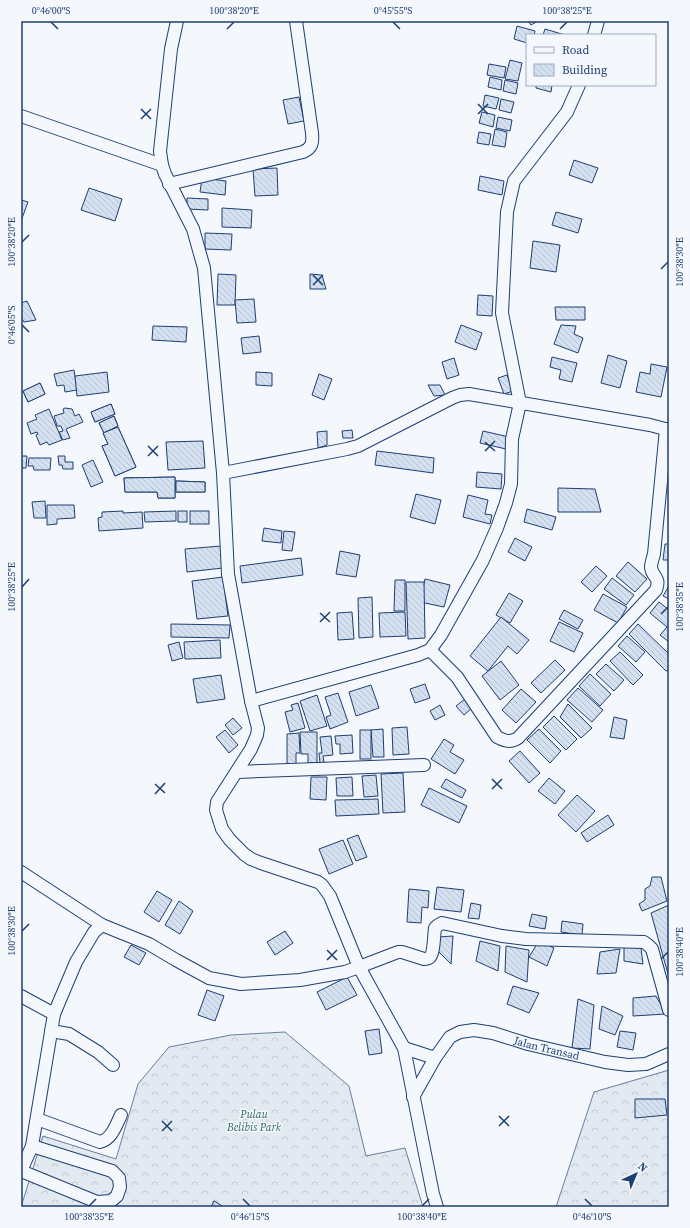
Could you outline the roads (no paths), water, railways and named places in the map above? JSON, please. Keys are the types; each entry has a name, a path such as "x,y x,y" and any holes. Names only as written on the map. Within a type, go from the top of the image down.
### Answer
{"street":[{"path":"178,21 172,39 160,151 162,165 170,184 193,229 204,268 223,473 228,574 251,701 258,728 257,735 251,749 217,802 216,810 222,829 236,848 251,860 322,885 330,896 358,967 404,1048 436,1207"},
{"path":"170,184 303,152 311,146 313,142 312,133 296,21"},
{"path":"594,34 598,21"},
{"path":"251,701 418,655 430,650 441,635 479,567 497,528 511,484 512,440 520,403 502,312 507,212 514,181 567,112 579,86"},
{"path":"21,116 162,165"},
{"path":"223,473 358,446 452,398 469,394 668,430 654,554 651,568 658,580 656,590 518,738 513,741 508,741 498,737 457,677 430,650"},
{"path":"237,772 424,765"},
{"path":"21,872 102,925 149,944 209,978 240,984 300,980 345,972 398,952 427,959 430,957 432,952 435,928 442,923 502,936 526,939 644,942 652,949 669,1010"},
{"path":"32,1146 112,1171 119,1178 120,1187 117,1196 111,1201 97,1202 21,1171 32,1146 54,1014 76,962 94,932 102,925"},
{"path":"21,996 54,1014"},
{"name":"Jalan Transad","path":"413,1096 435,1058 450,1037 460,1032 474,1030 493,1033 528,1044 605,1062 628,1065 646,1064 669,1054"},
{"path":"51,1031 69,1034 98,1052 113,1065"},
{"path":"404,1048 435,1058"},
{"path":"37,1118 100,1142 105,1141 110,1137 121,1114"}],"park label":[{"name":"Pulau Belibis Park","path":"254,1120"}]}
